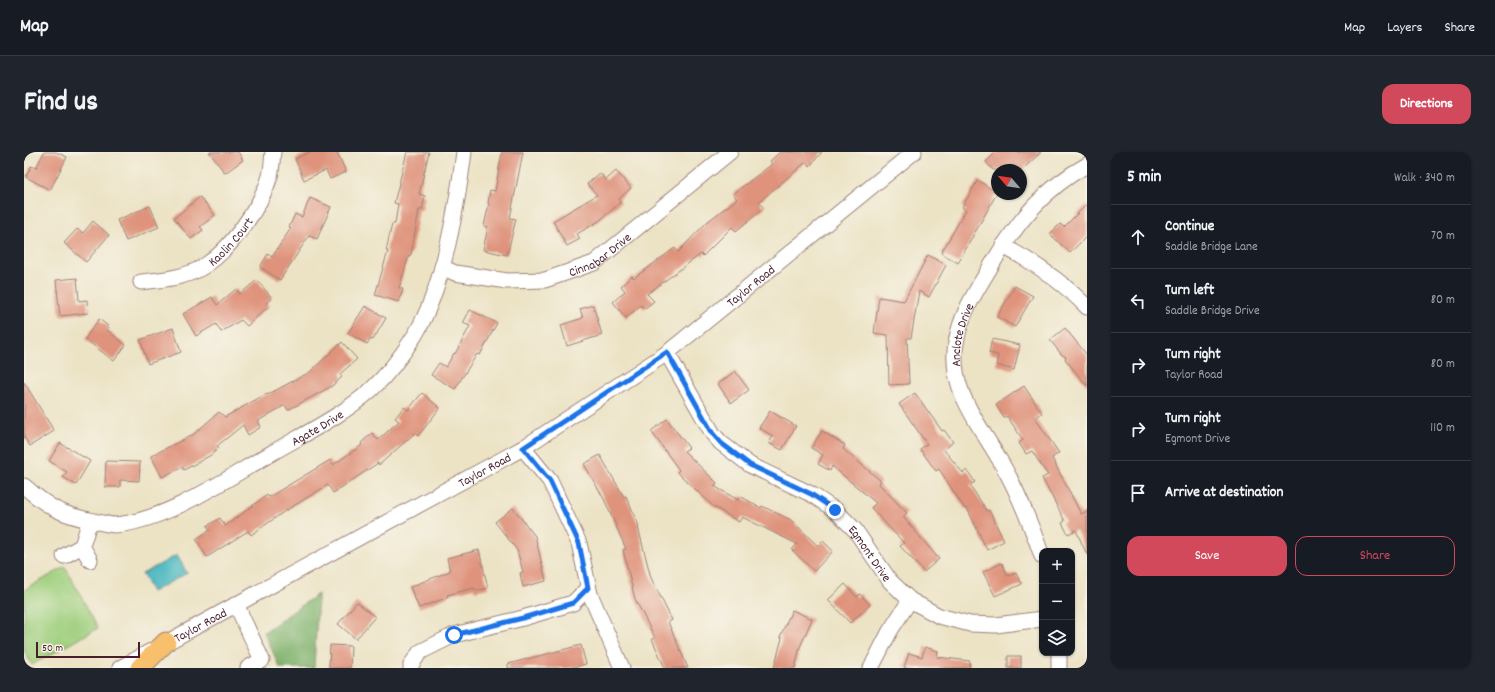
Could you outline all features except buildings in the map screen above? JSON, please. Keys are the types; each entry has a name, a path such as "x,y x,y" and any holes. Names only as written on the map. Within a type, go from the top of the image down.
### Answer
{"main road":[{"path":"140,668 166,642"}],"street":[{"name":"Kaolin Court","path":"141,282 173,278 201,268 226,247 250,219 263,194 270,176 273,152"},
{"name":"Agate Drive","path":"24,486 43,503 61,512 114,525 142,520 186,502 336,415 372,389 392,367 415,334 428,309 442,267 461,178 464,152"},
{"name":"Cinnabar Drive","path":"442,267 455,273 507,281 545,280 594,263 730,152"},
{"name":"Taylor Road","path":"120,668 523,448 667,352 914,152"},
{"name":"Anclote Drive","path":"1039,548 1029,520 1003,465 966,406 956,374 955,344 962,319 1016,226 1046,194 1070,174 1087,165"},
{"path":"1003,246 1030,260 1052,275 1072,291 1087,307"},
{"name":"Egmont Drive","path":"667,352 713,434 721,443 750,465 811,494 835,510 855,530 890,581 910,600 939,616 970,624 996,625 1039,620"},
{"path":"523,448 550,481 579,543 588,588 622,668"},
{"path":"64,556 82,546 90,520"},
{"path":"82,546 90,560"},
{"path":"411,668 410,665 420,652 454,635 523,618 573,603 588,588"},
{"path":"872,668 890,631 910,600"},
{"path":"236,604 262,660 248,668"},
{"path":"1059,656 1059,668"}],"green space":[{"path":"65,567 98,628 32,665 24,651 24,590"},
{"path":"318,594 314,668 280,668 264,632"}],"water":[{"path":"177,555 187,573 152,592 142,574"}],"route":[{"path":"454,635 523,618 573,603 588,588 579,543 550,481 538,464 523,448 667,352 713,434 721,443 750,465 811,494 835,510"}]}
